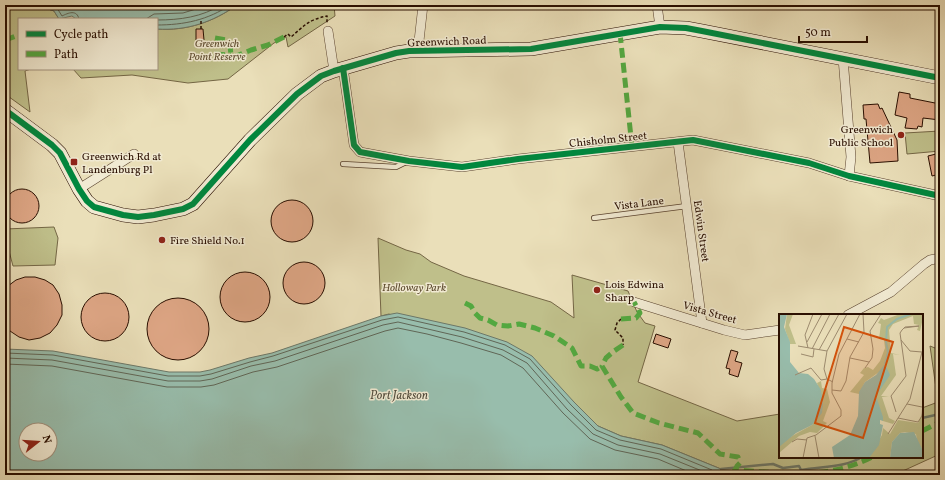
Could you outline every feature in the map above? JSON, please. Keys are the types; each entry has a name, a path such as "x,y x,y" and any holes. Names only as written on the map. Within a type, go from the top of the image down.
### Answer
{"street":[{"path":"418,50 423,5"},
{"path":"656,5 660,27"},
{"name":"Greenwich Road","path":"5,110 52,145 60,153 79,189 87,201 94,207 113,213 138,216 154,215 183,209 193,204 250,140 297,94 321,76 396,53 418,50 531,49 660,27 673,27 702,31 940,78"},
{"name":"Chisholm Street","path":"328,31 354,145 360,152 462,167 518,159 693,140 809,163 849,176 940,196"},
{"path":"843,58 851,157 849,176"},
{"name":"Edwin Street","path":"678,142 702,323"},
{"path":"79,189 134,154"},
{"path":"850,314 891,292 930,260 940,258"},
{"name":"Vista Street","path":"634,302 745,335 779,330"}],"lane":[{"path":"343,164 396,167 409,160"},
{"name":"Vista Lane","path":"594,218 687,206"}],"path":[{"path":"284,37 288,34 291,37 310,20 327,16 328,31"},
{"path":"201,21 201,29"},
{"path":"621,319 615,330 624,338 623,345"}],"green space":[{"path":"5,5 36,5 54,11 58,18 18,18 18,70 28,70 25,71 30,112 5,94"},
{"name":"Greenwich Point Reserve","path":"237,5 334,5 335,16 288,47 286,37 274,43 228,79 188,83 132,75 81,78 74,70 158,70 158,29 189,27 209,21"},
{"path":"940,131 940,151 907,154 905,133"},
{"path":"54,227 58,238 55,265 13,266 5,236 5,229"},
{"name":"Holloway Park","path":"378,238 406,250 420,254 431,262 464,276 551,302 574,318 572,275 628,291 637,312 645,323 655,326 638,382 737,421 779,414 779,458 923,458 923,408 938,402 930,346 940,350 940,454 894,475 715,475 721,469 662,445 621,436 598,426 574,402 389,314 381,316"}],"water":[{"path":"36,5 237,5 209,21 189,27 168,29 158,29 158,18 75,18 72,16 58,18 54,11"},
{"name":"Port Jackson","path":"397,313 465,328 507,342 532,356 598,426 621,436 662,445 721,469 715,475 5,475 5,349 53,351 169,372 200,372 272,353 381,316"}],"building":[{"path":"196,29 203,29 204,40 196,40"},
{"path":"899,92 910,94 910,98 940,104 940,120 923,118 922,127 918,126 917,129 905,128 907,118 895,115"},
{"path":"878,104 880,109 882,108 897,140 898,161 870,163 866,119 864,119 863,105"},
{"path":"940,153 940,174 932,176 928,156"},
{"path":"22,189 34,194 39,206 34,218 22,223 10,218 5,206 10,194"},
{"path":"288,200 296,200 304,203 310,209 313,221 310,233 304,239 296,242 288,242 280,239 274,233 271,225 271,217 274,209 280,203"},
{"path":"300,262 308,262 316,265 322,271 325,283 322,295 316,301 308,304 300,304 292,301 286,295 283,287 283,279 286,271 292,265"},
{"path":"240,272 250,272 263,279 270,292 270,302 263,315 250,322 240,322 231,318 224,311 220,302 220,292 224,283 231,276"},
{"path":"25,277 35,277 45,280 53,285 59,294 62,305 62,315 57,325 50,333 40,338 29,340 19,337 10,331 5,325 5,291 8,286 16,280"},
{"path":"100,293 110,293 122,300 129,312 129,322 122,334 110,341 100,341 92,337 85,330 81,322 81,312 85,304 92,297"},
{"path":"178,298 190,300 200,307 207,317 209,329 207,341 200,351 190,358 178,360 166,358 156,351 149,341 147,329 149,317 156,307 166,300"},
{"path":"656,334 671,339 668,348 653,343"},
{"path":"731,350 738,352 735,361 742,363 738,377 729,374 730,369 726,368"}],"waterway":[{"path":"923,418 940,414"},
{"path":"721,469 773,464 783,468 799,466 801,470 840,465 860,458"}],"marked path":[{"path":"620,33 632,147"},
{"path":"5,40 18,35"},
{"path":"215,38 226,40 230,46 231,55 234,57 268,45 284,37"},
{"path":"215,54 231,55"},
{"path":"621,319 636,318 640,313 634,302"},
{"path":"465,303 471,306 480,318 497,325 508,326 519,324 535,328 554,336 572,348 581,366 590,366 597,369 602,366"},
{"path":"623,345 606,358 602,366 621,397 633,413 659,423 698,433 720,454 738,457 740,463 735,470"},
{"path":"923,430 940,422"},
{"path":"731,475 735,470 788,473 822,472 855,464 870,458"}],"cycle path":[{"path":"5,110 52,145 60,153 79,189 87,201 94,207 123,215 138,217 183,209 193,204 250,140 297,94 321,76 396,53 409,51 531,49 660,27 686,28 940,78"},
{"path":"343,68 354,145 360,152 409,161 462,167 518,159 693,140 809,163 849,176 940,196"}],"place":[{"name":"Greenwich Public School","path":"901,135"},
{"name":"Greenwich Rd at Landenburg Pl","path":"74,162"},
{"name":"Fire Shield No.1","path":"162,240"},
{"name":"Lois Edwina Sharp","path":"597,290"}]}
